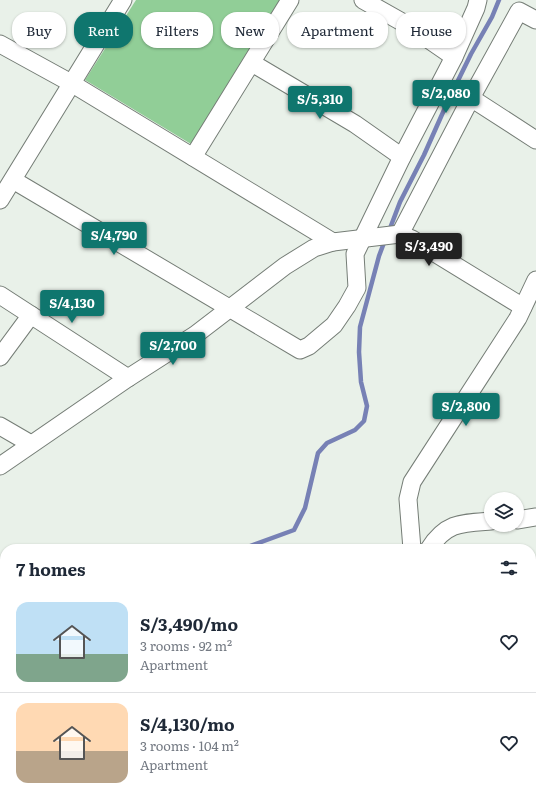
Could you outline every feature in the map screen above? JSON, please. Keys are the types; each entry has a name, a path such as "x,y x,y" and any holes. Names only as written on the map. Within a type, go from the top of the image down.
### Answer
{"street":[{"path":"0,200 123,0"},
{"path":"193,157 290,0"},
{"path":"363,0 409,26 454,57"},
{"path":"13,180 300,350 310,346 334,325 347,306 356,288 355,254 402,157 454,57 476,8 478,0"},
{"path":"400,234 471,98 519,11 536,20"},
{"path":"0,44 71,83 333,242"},
{"path":"252,63 355,124 402,157"},
{"path":"471,98 536,140"},
{"path":"0,466 128,378 195,335 285,266 314,248 333,242 400,234 412,239 522,308"},
{"path":"412,544 408,499 412,482 518,318 536,280"},
{"path":"0,295 128,378"},
{"path":"0,357 31,315"},
{"path":"0,426 31,444"},
{"path":"524,519 536,517"},
{"path":"432,544 437,537 451,526 484,522"}],"green space":[{"path":"136,0 280,0 273,12 221,12 221,48 250,48 191,144 85,80 105,48 133,48 133,12 128,12"}],"waterway":[{"path":"389,231 400,202 424,155 448,101 471,54 492,17 499,0"},
{"path":"256,544 294,530 305,508 318,453 327,443 355,430 364,421 367,406 361,382 359,352 360,327 379,256 385,240"}]}
